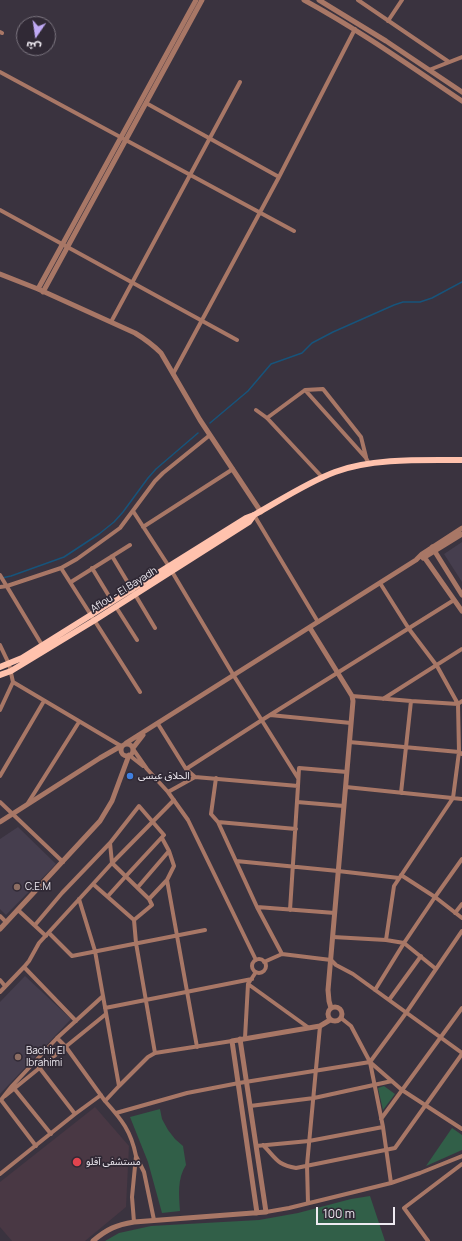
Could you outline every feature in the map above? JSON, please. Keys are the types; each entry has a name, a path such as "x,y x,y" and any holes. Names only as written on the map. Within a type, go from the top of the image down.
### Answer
{"main road":[{"name":"Aflou - El Bayadh","path":"114,604 132,588 246,518 261,512 336,471 370,464 413,460 462,460"},
{"name":"Aflou - El Bayadh","path":"0,675 12,671 93,617 114,604 135,594 172,571 249,522 254,515"},
{"name":"Aflou - El Bayadh","path":"0,667 22,658 93,617"}],"street":[{"path":"41,291 124,139 196,0"},
{"path":"124,139 146,103 202,0"},
{"path":"304,0 382,46 462,101"},
{"path":"319,0 370,30 462,92"},
{"path":"358,0 449,62"},
{"path":"388,21 402,0"},
{"path":"173,374 279,177 355,29"},
{"path":"429,70 462,57"},
{"path":"0,72 294,231"},
{"path":"110,322 133,283 240,82"},
{"path":"146,103 279,177"},
{"path":"0,210 237,340"},
{"path":"0,274 145,338 161,353 210,434 261,512"},
{"path":"267,418 306,390 323,389 360,437 366,458"},
{"path":"306,390 370,464"},
{"path":"256,410 267,418 322,478"},
{"path":"0,587 61,568 120,528 155,481 210,434"},
{"path":"143,527 233,469"},
{"path":"133,511 172,571 234,676 298,778"},
{"path":"254,515 318,622"},
{"path":"434,549 462,528"},
{"path":"0,822 100,758 158,724 416,560 462,534"},
{"path":"71,582 130,545"},
{"path":"434,549 462,595"},
{"path":"112,556 156,628"},
{"path":"423,556 462,611"},
{"path":"61,568 140,692"},
{"path":"92,568 137,640"},
{"path":"0,575 42,646"},
{"path":"380,583 409,629 437,666 458,704 460,753"},
{"path":"186,769 337,672 454,600"},
{"path":"310,628 352,696 353,701 328,990 331,1008 328,1014 330,1020"},
{"path":"0,645 12,671 13,682 0,710"},
{"path":"383,699 462,649"},
{"path":"13,682 80,722 123,745 131,745 146,769"},
{"path":"352,696 458,704 462,701"},
{"path":"0,776 44,701"},
{"path":"401,793 411,701"},
{"path":"270,715 351,723"},
{"path":"27,805 80,722"},
{"path":"158,724 186,769 195,776 298,786"},
{"path":"100,758 115,754 126,755 132,752 133,748 148,730"},
{"path":"349,742 460,753"},
{"path":"123,745 121,752 146,769 168,792 188,820 256,960"},
{"path":"386,940 394,886 453,798 462,746"},
{"path":"0,929 100,821 107,811 124,767 126,755"},
{"path":"290,910 299,768 347,772"},
{"path":"168,792 195,776"},
{"path":"216,778 211,814 218,822 257,907 282,954"},
{"path":"346,787 462,799"},
{"path":"0,992 24,967 39,943 47,934 112,863 174,800"},
{"path":"0,802 62,862"},
{"path":"297,802 344,806"},
{"path":"34,925 62,892 110,843 139,806 164,835 162,838 169,851 174,866 167,880 149,899"},
{"path":"218,822 296,829"},
{"path":"108,896 162,838"},
{"path":"110,843 112,863 138,887 149,899 152,905 134,920"},
{"path":"138,887 169,851"},
{"path":"375,990 435,897 462,859"},
{"path":"236,861 400,877 435,897 462,918"},
{"path":"167,880 197,1047"},
{"path":"93,884 134,920 136,943 155,1053"},
{"path":"80,899 95,951 120,1086"},
{"path":"455,914 462,904"},
{"path":"257,907 335,913"},
{"path":"18,910 72,956 205,930"},
{"path":"0,916 6,922"},
{"path":"116,1113 187,1093 370,1062 406,1013 462,931"},
{"path":"333,937 386,940 404,944 436,969"},
{"path":"256,960 264,962 282,954 331,960 336,965 353,974 462,1053 394,1148 296,1168 286,1166 278,1162 263,1146"},
{"path":"389,1000 421,956"},
{"path":"256,960 252,967 256,972 260,973 264,971 266,966 264,962"},
{"path":"24,967 76,1021"},
{"path":"256,972 248,984 243,1038 246,1082 266,1212"},
{"path":"105,1008 252,979"},
{"path":"0,980 5,986"},
{"path":"248,984 309,1028"},
{"path":"36,1146 0,1100 57,1038 103,996"},
{"path":"331,1008 336,1007 340,1010 342,1014 341,1018"},
{"path":"381,1119 462,1008"},
{"path":"13,1087 40,1069 106,1014"},
{"path":"105,1101 148,1057 155,1053 320,1026 330,1020 334,1022 341,1018"},
{"path":"341,1018 351,1026 370,1062 387,1150 391,1183"},
{"path":"308,1203 307,1165 320,1026"},
{"path":"57,1038 66,1047 105,1101 122,1121 133,1142 136,1156 144,1172 154,1220"},
{"path":"232,1040 258,1213"},
{"path":"35,1062 75,1114"},
{"path":"370,1062 402,1090 462,1130"},
{"path":"250,1106 314,1098 392,1081"},
{"path":"13,1087 51,1134"},
{"path":"0,1174 101,1095"},
{"path":"256,1146 309,1140 383,1127"},
{"path":"134,1222 132,1197 136,1156"},
{"path":"93,1241 102,1233 118,1225 134,1222 258,1213 308,1203 391,1183 462,1156"},
{"path":"428,1241 404,1208 462,1164"}],"shaded area":[{"path":"462,542 462,582 444,554"},
{"name":"C.E.M","path":"18,827 56,864 6,915 0,909 0,839"},
{"name":"Bachir El Ibrahimi","path":"25,976 71,1019 0,1094 0,1002"},
{"name":"مستشفى آفلو","path":"95,1107 129,1146 126,1207 85,1241 12,1241 0,1227 0,1182"}],"green space":[{"path":"384,1086 395,1094 383,1110 378,1088"},
{"path":"160,1109 162,1119 168,1130 183,1146 186,1165 180,1181 180,1211 162,1213 148,1162 130,1117"},
{"path":"452,1128 462,1135 462,1150 426,1166"},
{"path":"370,1196 385,1241 105,1241 119,1233 151,1226 259,1220 298,1213 351,1199"}],"waterway":[{"path":"210,423 248,391 271,364 302,353 312,343 333,332 394,305 403,302 420,302 432,298 462,282"},
{"path":"2,578 64,557 99,534 114,522 123,512 156,469 198,433"}],"place":[{"name":"الحلاق عيسى","path":"130,776"},
{"name":"C.E.M","path":"17,887"},
{"name":"Bachir El Ibrahimi","path":"18,1057"},
{"name":"مستشفى آفلو","path":"77,1162"}]}
